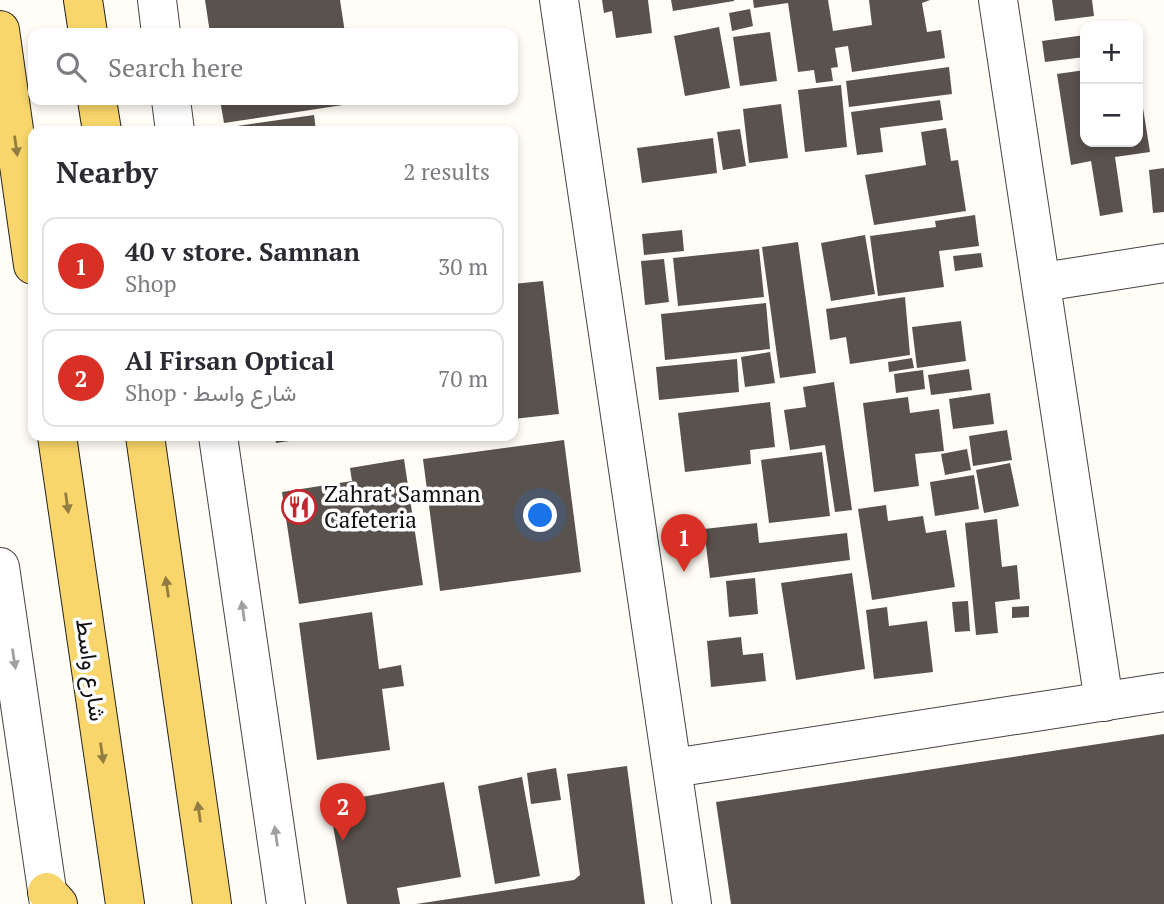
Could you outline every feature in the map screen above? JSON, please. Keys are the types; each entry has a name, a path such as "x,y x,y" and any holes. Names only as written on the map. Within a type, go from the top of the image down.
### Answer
{"main road":[{"path":"83,0 87,28"},
{"path":"0,30 28,229"},
{"path":"98,105 101,126"},
{"name":"شارع واسط","path":"58,441 125,904"},
{"path":"146,441 212,904"}],"street":[{"path":"156,0 160,28"},
{"path":"559,0 692,904"},
{"path":"998,0 1043,282 1104,702"},
{"path":"172,105 174,126"},
{"path":"1043,282 1164,262"},
{"path":"219,441 286,904"},
{"path":"0,567 51,900"},
{"path":"673,768 1164,692"}],"building":[{"path":"205,0 340,0 344,28 209,28"},
{"path":"602,0 648,0 652,33 616,38 612,11 604,13"},
{"path":"671,0 734,0 734,1 673,11"},
{"path":"753,0 828,0 833,31 872,25 869,0 930,0 922,3 927,32 941,30 945,58 852,72 848,46 835,48 838,67 831,68 833,81 816,83 814,70 798,72 788,3 754,8"},
{"path":"1052,0 1092,0 1094,16 1055,21"},
{"path":"750,9 753,26 732,31 729,13"},
{"path":"719,27 730,88 685,96 674,36"},
{"path":"770,32 777,81 740,86 733,37"},
{"path":"1080,36 1080,58 1045,62 1042,41"},
{"path":"949,67 952,94 849,107 846,81"},
{"path":"1080,71 1080,147 1143,147 1143,108 1150,152 1115,157 1123,212 1100,216 1091,161 1071,165 1057,74"},
{"path":"841,85 847,147 805,152 798,90"},
{"path":"940,100 943,120 880,128 883,152 857,155 851,112"},
{"path":"781,104 788,158 749,163 743,109"},
{"path":"221,105 343,105 224,123"},
{"path":"314,115 315,126 237,126"},
{"path":"946,128 951,161 958,160 966,211 874,225 865,175 926,165 921,132"},
{"path":"740,129 746,166 723,170 717,132"},
{"path":"713,138 717,173 642,183 637,148"},
{"path":"1164,168 1164,212 1153,213 1149,170"},
{"path":"975,215 979,246 939,251 944,287 878,296 870,236 936,227 935,221"},
{"path":"682,230 684,251 644,255 642,234"},
{"path":"865,235 875,294 831,301 821,243"},
{"path":"798,242 816,373 780,378 762,247"},
{"path":"759,249 764,297 678,306 673,258"},
{"path":"981,253 983,267 955,271 953,256"},
{"path":"664,259 669,302 645,305 641,261"},
{"path":"543,281 559,414 518,418 518,284"},
{"path":"905,297 910,355 850,364 846,337 830,340 826,309"},
{"path":"766,303 770,349 665,360 661,314"},
{"path":"961,321 966,361 917,368 912,327"},
{"path":"770,352 775,383 745,387 741,357"},
{"path":"912,358 914,368 889,372 888,362"},
{"path":"737,359 739,392 659,400 656,367"},
{"path":"969,369 972,390 931,395 928,375"},
{"path":"923,370 925,389 896,393 894,374"},
{"path":"834,382 852,510 835,512 825,445 790,450 784,410 806,407 803,387"},
{"path":"990,393 994,424 953,429 949,399"},
{"path":"908,397 910,413 939,409 944,451 915,454 919,486 874,492 863,403"},
{"path":"770,402 775,447 750,450 751,464 685,472 678,413"},
{"path":"1007,430 1012,460 973,466 969,436"},
{"path":"564,440 581,572 440,591 423,459"},
{"path":"967,449 971,470 945,475 941,454"},
{"path":"822,452 830,516 769,523 761,460"},
{"path":"404,459 423,585 299,604 282,492 352,481 350,468"},
{"path":"1010,463 1019,506 984,513 976,470"},
{"path":"974,475 979,509 935,516 930,482"},
{"path":"886,505 888,521 923,516 926,533 946,530 955,587 872,600 858,509"},
{"path":"997,519 1002,567 1017,565 1020,599 995,602 998,633 976,635 965,523"},
{"path":"757,523 759,543 847,533 850,560 710,578 704,529"},
{"path":"852,573 865,669 796,680 781,583"},
{"path":"755,578 758,614 729,617 726,581"},
{"path":"968,601 970,631 955,632 952,602"},
{"path":"1029,606 1029,617 1012,618 1012,607"},
{"path":"887,607 889,626 927,621 933,672 874,679 866,610"},
{"path":"372,612 379,669 401,665 404,686 382,689 390,750 317,760 299,623"},
{"path":"741,637 743,655 763,653 766,681 711,687 707,641"},
{"path":"1164,734 1164,904 731,904 716,802"},
{"path":"627,766 645,904 416,904 574,880 580,875 567,774"},
{"path":"556,768 561,800 531,804 527,773"},
{"path":"522,777 540,876 495,884 478,786"},
{"path":"444,782 461,877 397,888 400,904 347,904 329,803"}],"place":[{"name":"Zahrat Samnan Cafeteria","path":"299,507"},
{"name":"40 v store. Samnan","path":"684,572"},
{"name":"Al Firsan Optical","path":"343,841"}]}
